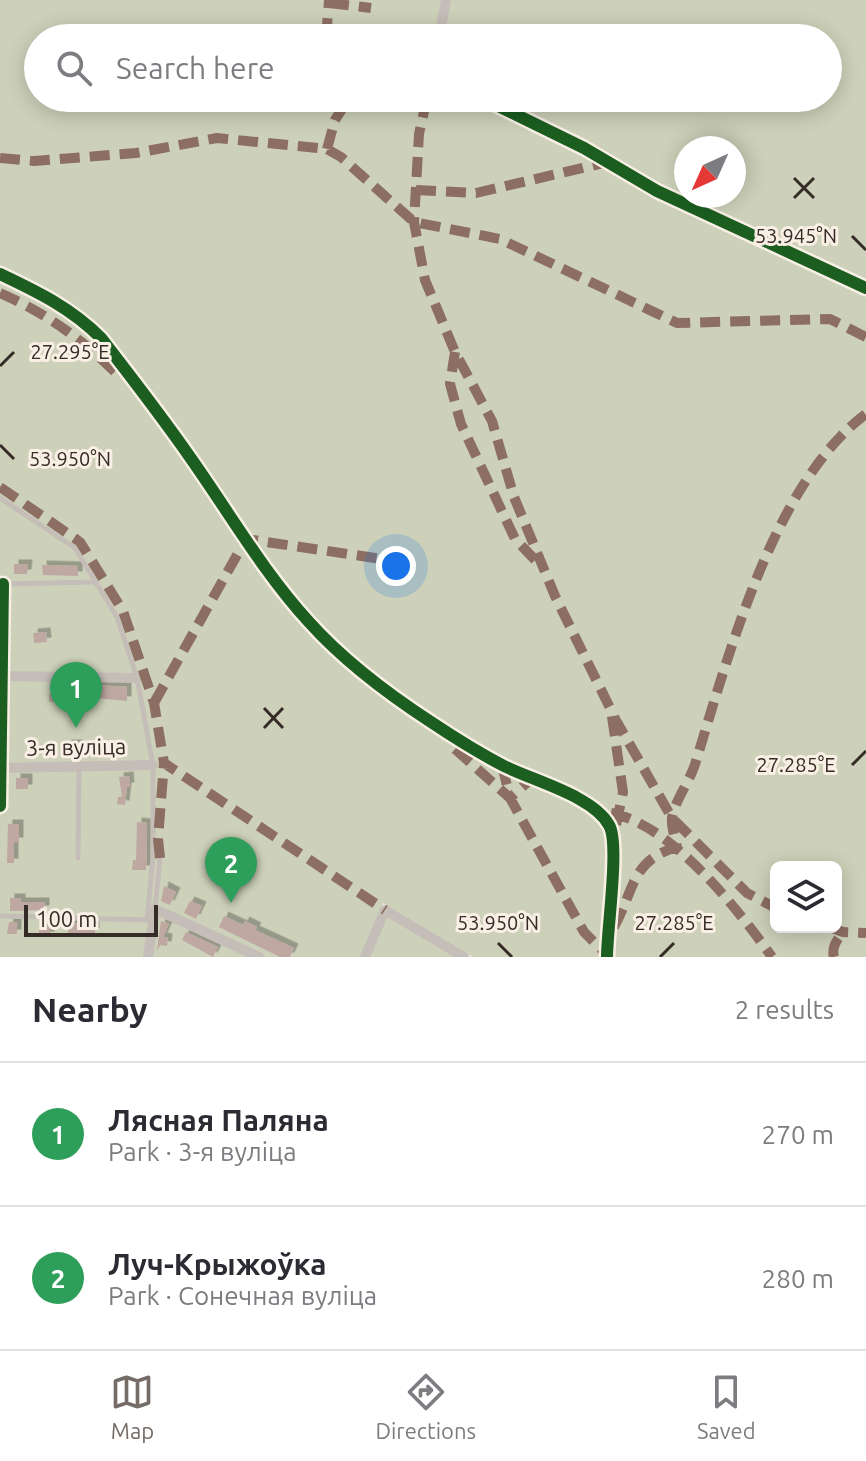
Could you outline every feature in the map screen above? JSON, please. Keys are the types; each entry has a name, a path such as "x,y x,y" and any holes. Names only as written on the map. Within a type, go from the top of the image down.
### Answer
{"street":[{"path":"442,24 446,0"},
{"path":"511,112 584,148 657,191 866,288"},
{"path":"0,274 65,307 101,338 192,460 279,586 310,624 359,669 412,710 468,746 502,765 581,800 603,817 614,835 615,849 607,957"},
{"path":"0,806 1,584"},
{"path":"1,676 137,678"},
{"name":"3-я вуліца","path":"0,768 153,765"},
{"path":"148,957 155,909 259,957"},
{"path":"365,957 385,910 464,957"}],"lane":[{"path":"0,498 75,548 117,617 137,678 153,765 153,857 147,920 0,916"},
{"path":"1,584 95,582"},
{"path":"78,858 79,767"},
{"path":"155,909 160,858"}],"green space":[{"path":"0,0 866,0 866,957 473,957 383,903 375,921 387,916 459,957 0,957"}],"building":[{"path":"14,564 28,564 27,574 14,574"},
{"path":"42,565 78,566 78,576 43,575"},
{"path":"46,632 47,642 34,643 33,633"},
{"path":"67,685 78,685 77,702 49,702 49,694 67,694"},
{"path":"95,685 127,687 127,701 95,698"},
{"path":"67,744 78,744 78,757 68,757"},
{"path":"104,746 108,749 107,757 92,758 92,747"},
{"path":"129,776 130,787 127,787 125,805 117,804 118,797 122,797 119,777"},
{"path":"16,778 28,778 28,789 16,789"},
{"path":"137,822 147,823 146,870 132,870 133,860 136,860"},
{"path":"8,824 19,824 19,842 14,842 14,863 7,863"},
{"path":"164,886 176,892 170,905 161,901"},
{"path":"10,898 21,898 21,902 45,902 45,910 10,911"},
{"path":"190,901 202,906 196,919 184,913"},
{"path":"224,916 243,925 245,921 257,927 255,930 294,948 290,957 280,957 219,927"},
{"path":"161,921 169,924 163,937 168,938 167,946 160,945 157,951"},
{"path":"9,922 17,922 17,934 7,934"},
{"path":"39,923 50,923 50,936 39,936"},
{"path":"68,923 95,924 95,933 68,935"},
{"path":"186,932 218,947 213,957 182,940"}],"marked path":[{"path":"327,24 329,0"},
{"path":"329,3 371,8"},
{"path":"327,149 340,112"},
{"path":"424,112 419,134 414,222 425,280 455,352 492,421 514,497 555,596 611,710 623,792 614,835"},
{"path":"0,158 34,161 136,153 217,138 327,149 341,157 414,222 500,239 677,323 830,319 866,337"},
{"path":"416,190 476,193 608,162"},
{"path":"0,293 63,328 117,374"},
{"path":"455,352 450,384 461,424 515,539 539,564"},
{"path":"614,927 642,868 662,853 677,847 672,824 674,810 694,768 740,622 780,525 805,482 834,444 866,414"},
{"path":"0,487 80,542 123,611 154,703 164,763 385,910"},
{"path":"154,703 246,539 382,559"},
{"path":"614,717 672,818 747,893 770,905"},
{"path":"455,749 510,798 531,779"},
{"path":"160,858 158,839 164,763"},
{"path":"502,765 510,798 584,932 607,955"},
{"path":"611,813 634,821 680,851 722,893 772,957"},
{"path":"842,932 866,933"},
{"path":"834,957 834,947 843,932"}],"cycle path":[{"path":"511,112 584,148 657,191 866,288"},
{"path":"0,274 66,309 101,338 181,444 277,584 337,650 383,688 458,740 504,766 562,790 601,815 609,825 613,849 607,957"},
{"path":"0,806 3,584"}],"place":[{"name":"Лясная Паляна","path":"76,728"},
{"name":"Луч-Крыжоўка","path":"231,903"}]}
